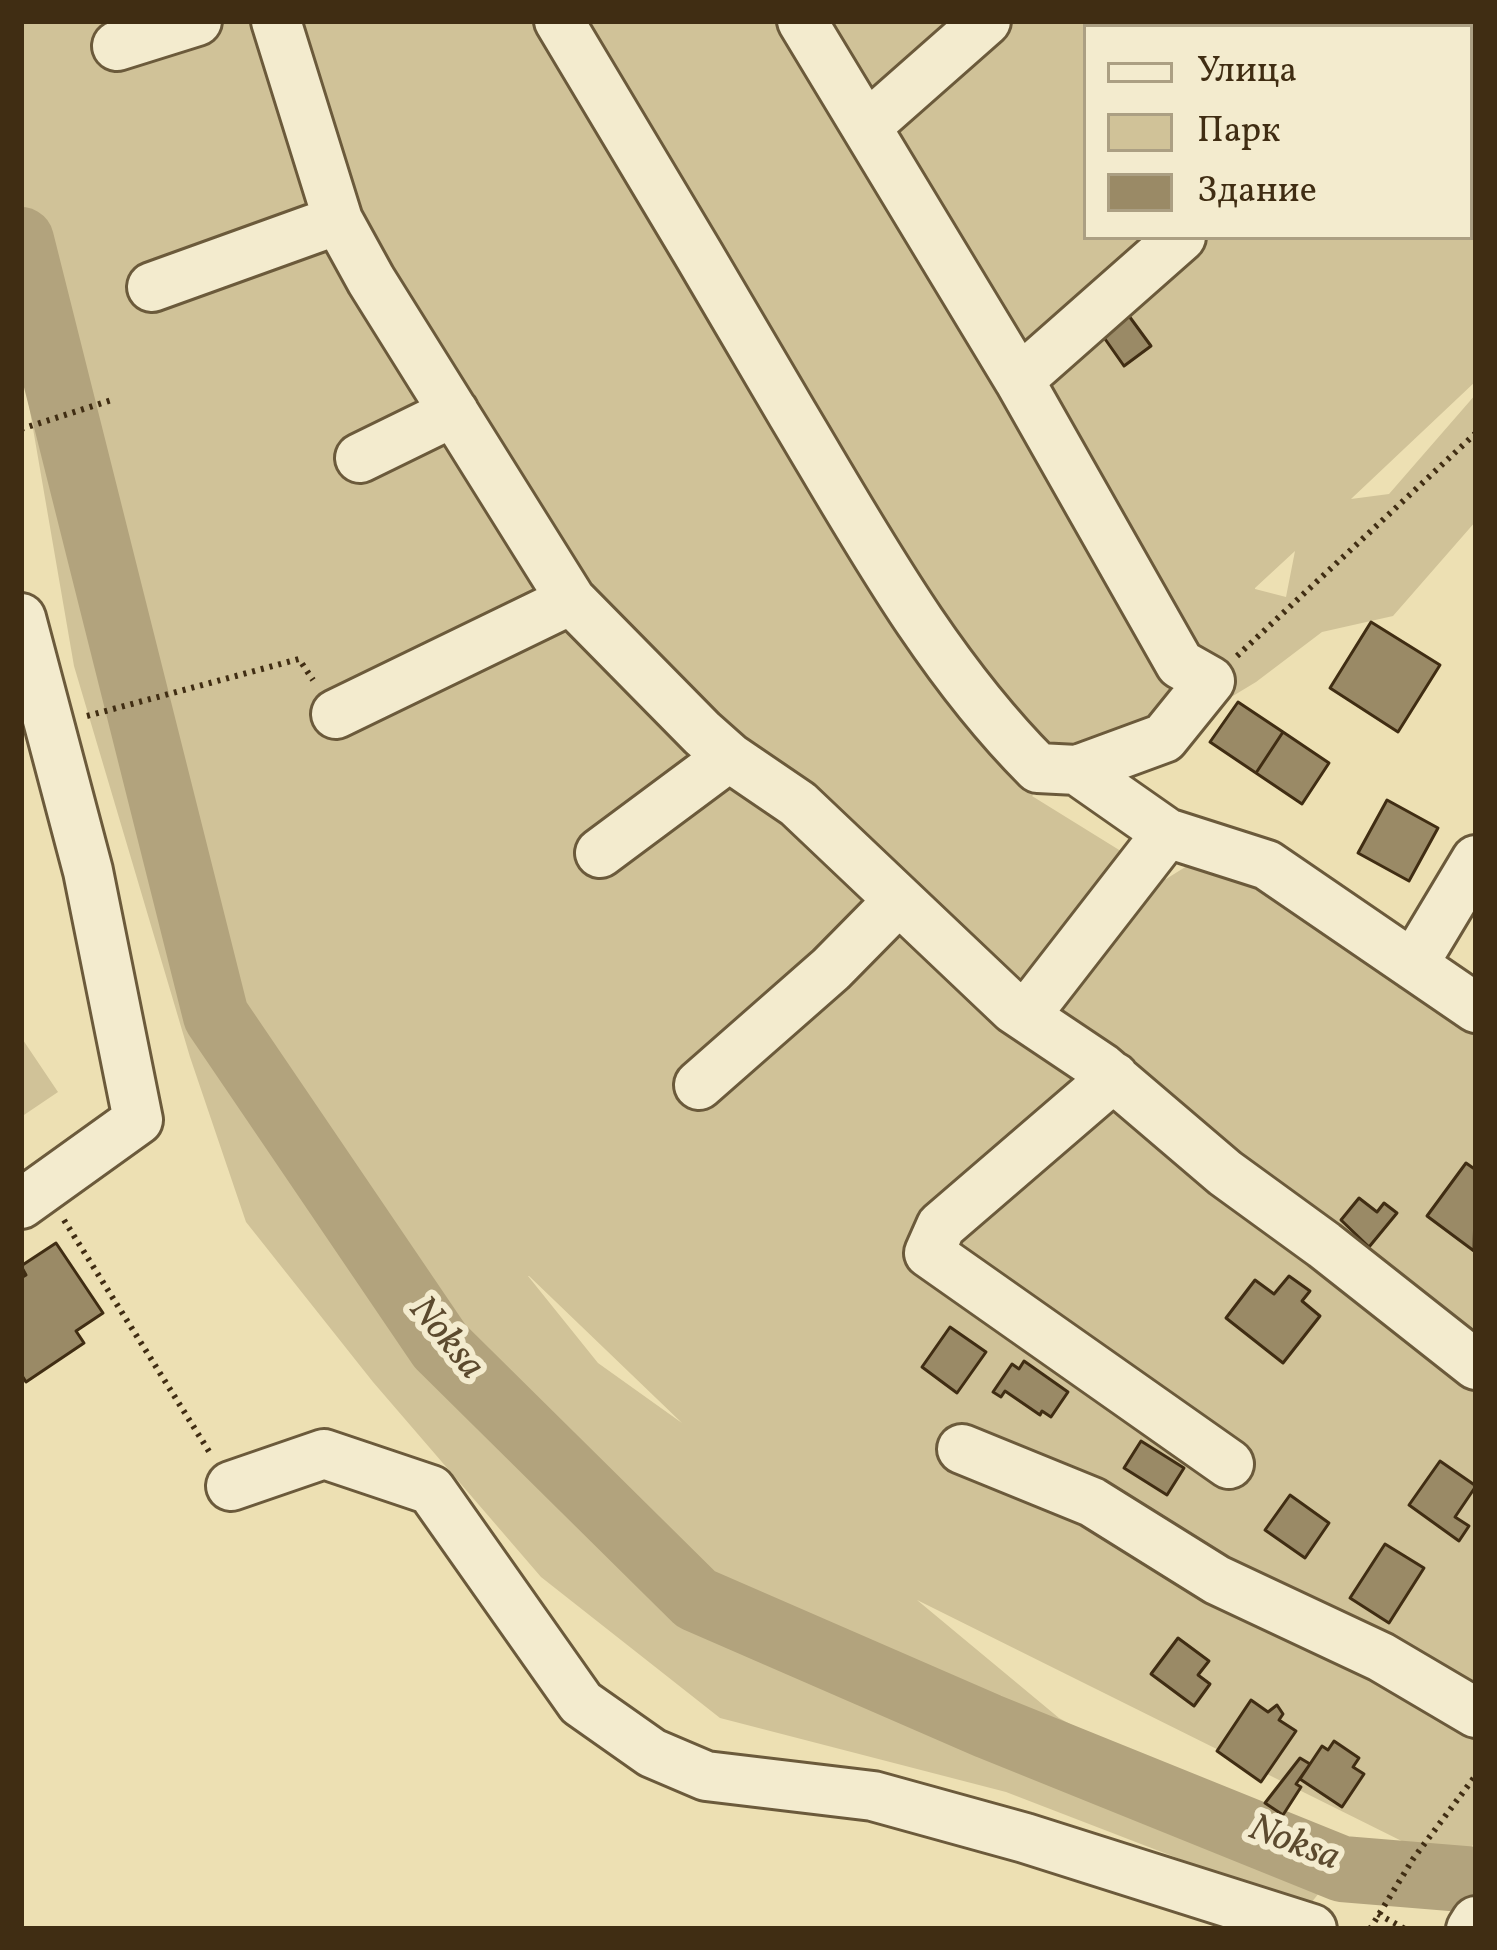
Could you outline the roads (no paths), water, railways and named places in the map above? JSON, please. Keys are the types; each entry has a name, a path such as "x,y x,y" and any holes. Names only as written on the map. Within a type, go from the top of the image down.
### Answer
{"street":[{"path":"117,46 197,21"},
{"path":"277,21 338,220 571,600 729,758 798,804 1025,1016 1114,1077 1225,1173 1476,1365"},
{"path":"559,21 836,486 943,655 1003,732 1038,768 1077,770 1164,738 1210,681 1180,664 1019,380 802,21"},
{"path":"867,126 986,21"},
{"path":"152,287 338,220"},
{"path":"1019,380 1178,240"},
{"path":"360,458 454,412"},
{"path":"336,714 571,600"},
{"path":"21,618 88,871 138,1120 33,1197"},
{"path":"600,853 729,758"},
{"path":"1077,770 1167,832 1267,865 1476,1008"},
{"path":"1025,1016 1167,832"},
{"path":"1413,965 1476,860"},
{"path":"698,1085 831,969 898,901"},
{"path":"1114,1077 941,1226 929,1253 1229,1464"},
{"path":"962,1449 1092,1502 1217,1580 1381,1657 1476,1713"},
{"path":"231,1486 324,1454 431,1490 581,1703 652,1754 706,1776 872,1796 1025,1838 1312,1929"},
{"path":"1471,1929 1476,1921"}],"waterway":[{"name":"Noksa","path":"21,240 216,1016 440,1346 696,1599 988,1726 1342,1869 1476,1880"}]}
